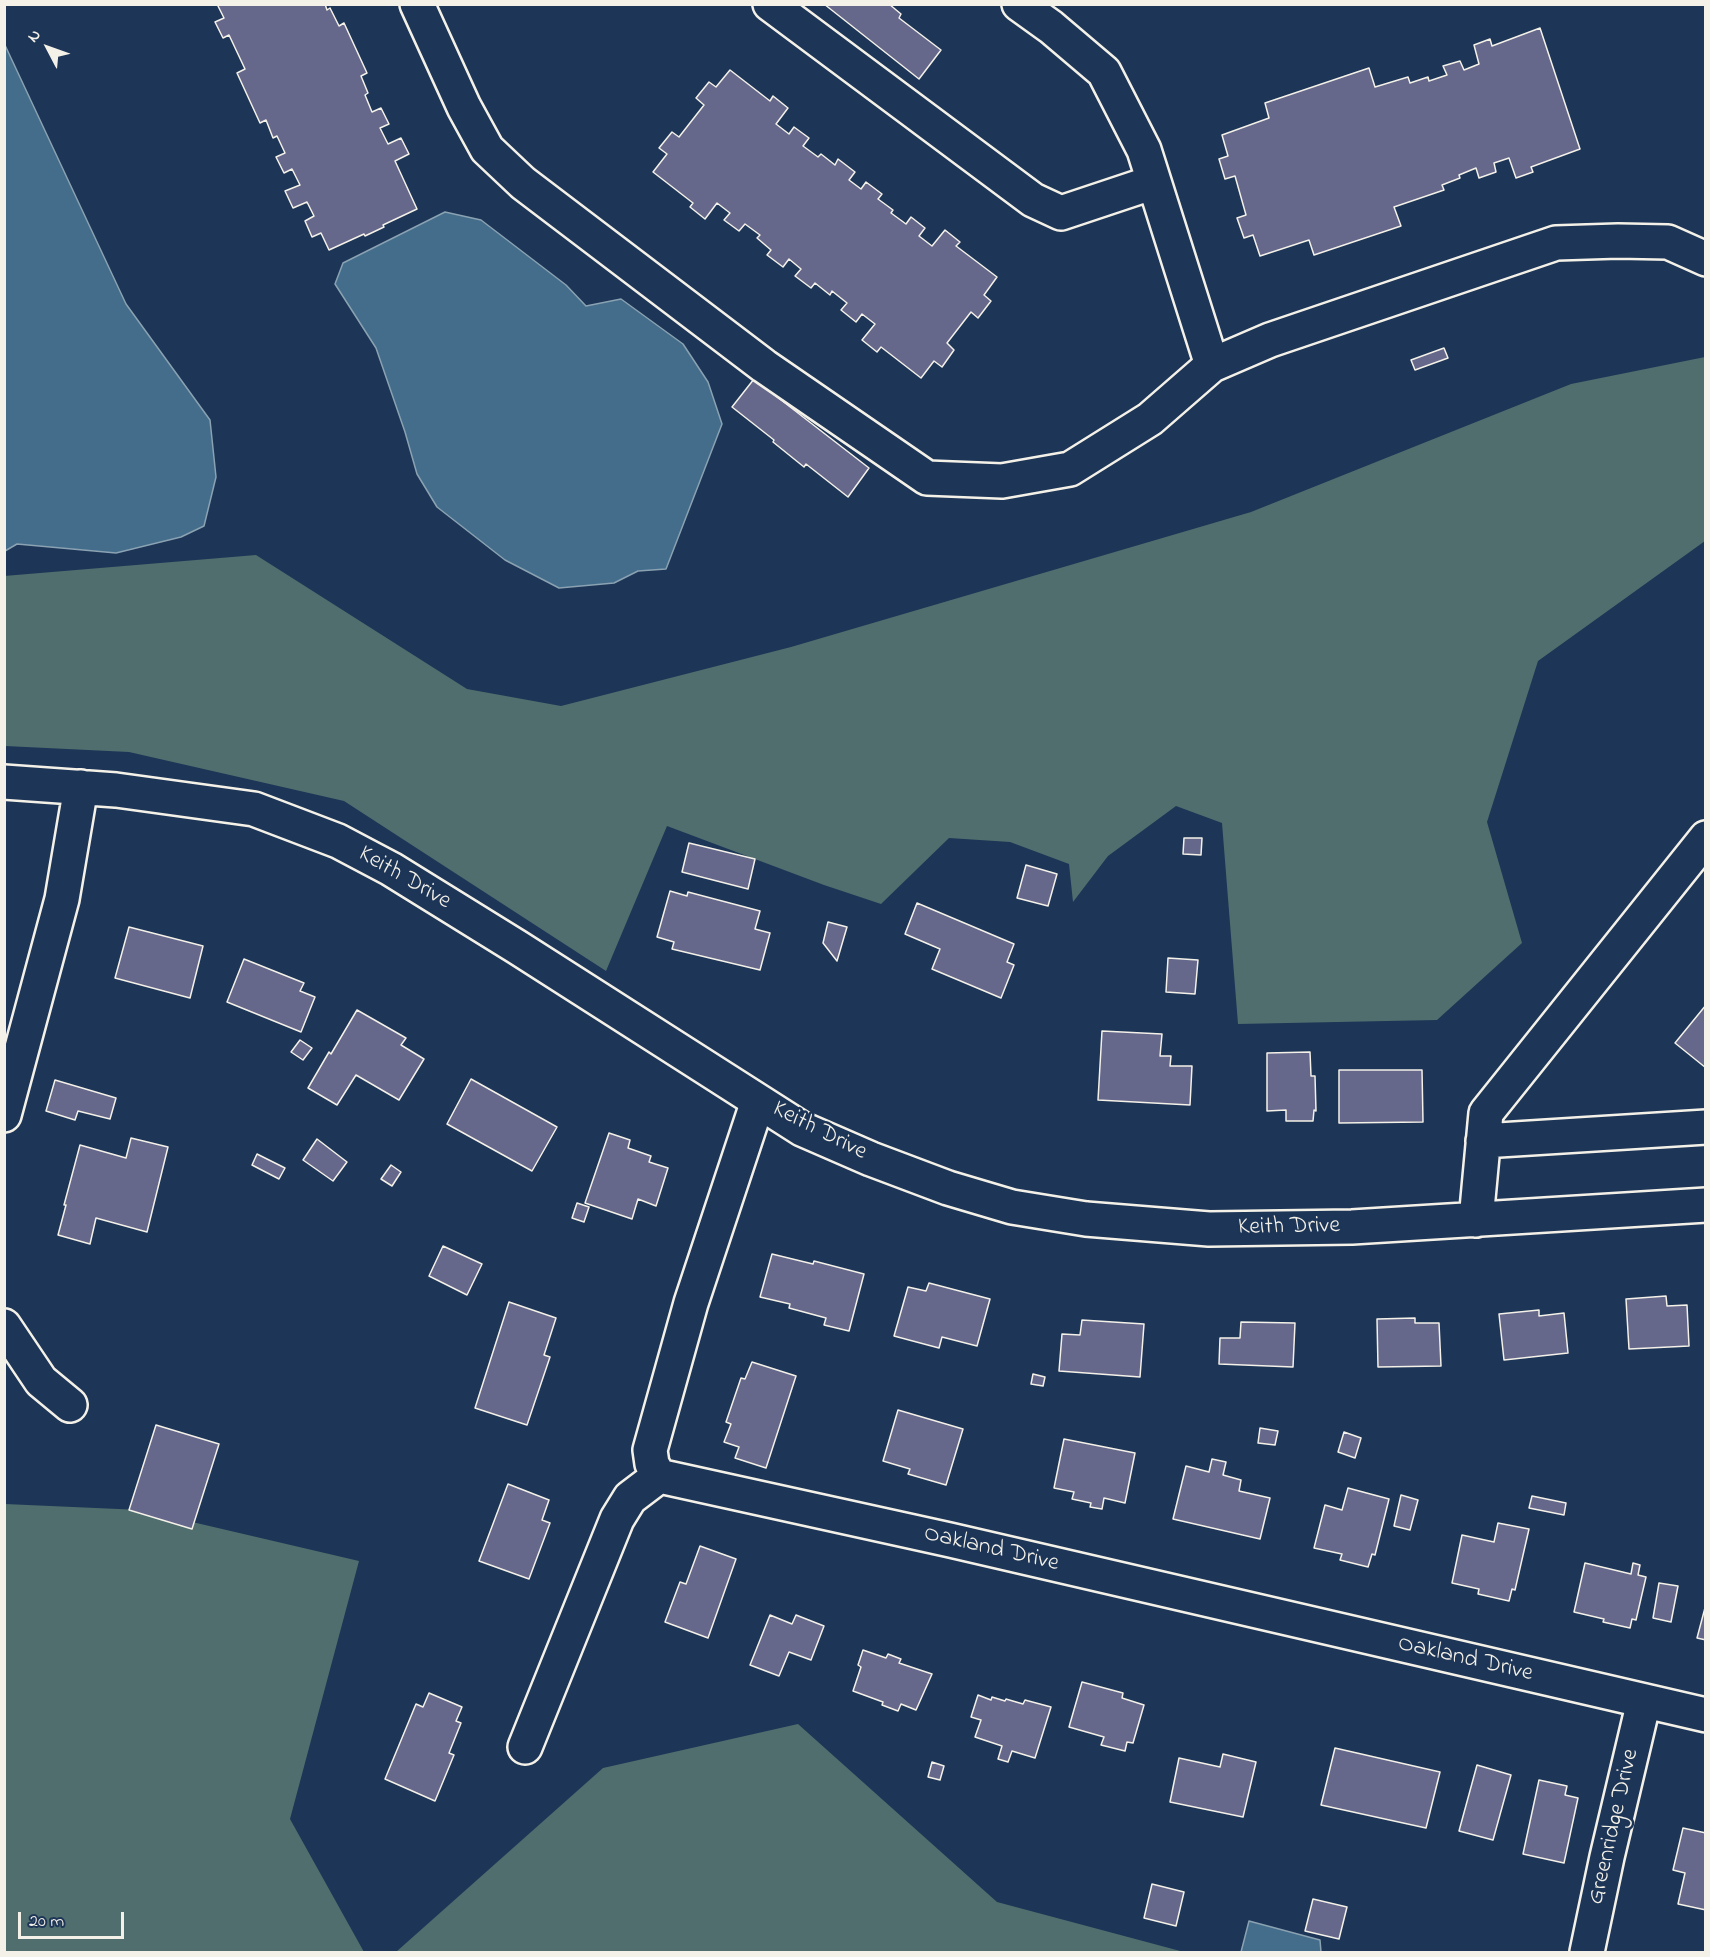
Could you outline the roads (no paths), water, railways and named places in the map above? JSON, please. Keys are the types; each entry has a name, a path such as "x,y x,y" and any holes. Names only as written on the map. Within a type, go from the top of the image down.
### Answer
{"street":[{"path":"417,4 464,107 487,150 523,183 764,366 927,478 1002,481 1070,469 1150,419 1212,365 1270,340 1556,243 1618,240 1668,242 1706,259"},
{"path":"770,4 1033,200 1061,213 1154,182"},
{"path":"1019,4 1051,27 1104,72 1144,150 1212,365"},
{"name":"Keith Drive","path":"4,782 116,790 254,809 338,841 391,869 508,941 802,1129 871,1159 948,1188 1023,1208 1086,1219 1209,1229 1352,1227 1706,1205"},
{"path":"4,1115 63,900 81,787"},
{"path":"1476,1220 1486,1113 1706,838"},
{"path":"525,1747 616,1519 630,1498 659,1476 652,1464 650,1450 691,1304 758,1101"},
{"path":"1483,1141 1706,1127"},
{"path":"4,1326 41,1381 70,1405"},
{"name":"Oakland Drive","path":"659,1476 950,1540 1706,1715"},
{"name":"Greenridge Drive","path":"1587,1953 1644,1701"}],"water":[{"path":"4,43 126,304 210,420 216,477 204,526 181,537 116,553 17,544 5,551"},
{"path":"445,212 481,220 566,285 586,306 621,299 683,344 708,382 722,424 666,569 638,571 614,583 559,588 505,560 437,507 417,474 376,348 335,284 343,263"},
{"path":"1249,1921 1320,1940 1321,1952 1241,1952"}]}
